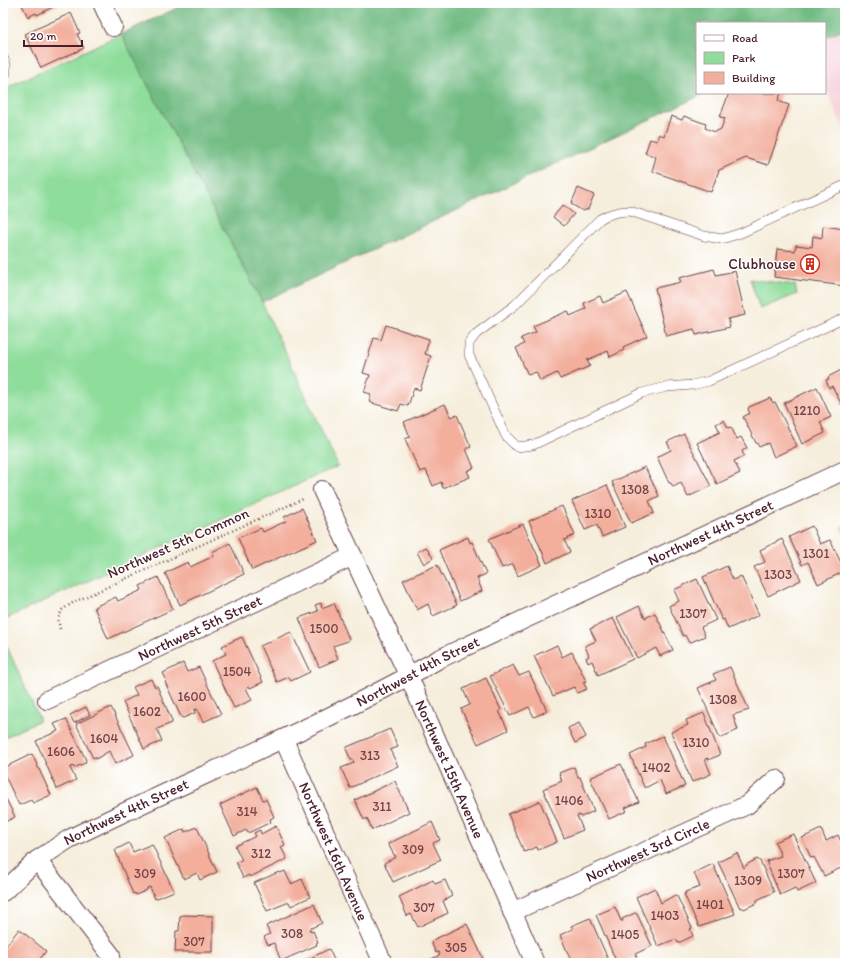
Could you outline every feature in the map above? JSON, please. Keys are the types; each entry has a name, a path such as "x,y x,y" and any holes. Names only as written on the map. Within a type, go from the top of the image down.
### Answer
{"street":[{"path":"102,3 113,27"},
{"name":"Northwest 4th Street","path":"3,892 37,860 69,839 104,821 284,740 409,677 440,659 845,470"},
{"name":"Northwest 15th Avenue","path":"322,490 409,677 535,963"},
{"name":"Northwest 5th Street","path":"47,700 353,556"},
{"name":"Northwest 16th Avenue","path":"284,740 383,963"},
{"name":"Northwest 3rd Circle","path":"512,912 746,805 776,779"},
{"path":"37,860 111,955"}],"lane":[{"path":"3,57 6,66 5,75"},
{"path":"845,185 741,233 722,239 704,236 630,211 609,213 600,219 515,305 476,334 469,343 469,355 506,436 517,447 533,445 642,393 667,387 692,385 709,381 845,318"}],"path":[{"name":"Northwest 5th Common","path":"60,628 58,620 62,610 74,602 322,490"}],"shaded area":[{"path":"845,28 845,132 826,89 826,37"}],"green space":[{"path":"188,3 845,3 845,28 826,37 826,22 696,22 696,94 704,94 262,302 121,34"},
{"path":"121,34 262,302 338,466 3,620 3,89"},
{"path":"750,279 795,285 797,294 760,309"},
{"path":"3,638 40,720 3,738"}],"building":[{"path":"21,3 61,3 37,15 36,13 28,17"},
{"path":"71,13 80,33 77,34 84,48 41,68 25,34"},
{"path":"729,94 781,94 778,101 789,105 768,165 746,158 719,170 711,192 652,171 656,157 645,153 650,139 657,141 659,134 664,136 671,116 682,120 684,116 706,124 705,128 715,132 721,129 725,118 720,117"},
{"path":"578,188 594,195 588,209 583,211 571,204"},
{"path":"563,205 574,214 564,226 553,217"},
{"name":"Clubhouse","path":"823,226 845,229 843,249 845,250 845,286 774,277 777,249 795,251 796,245 812,247 813,236 822,238"},
{"path":"714,269 716,275 735,271 745,315 728,319 730,327 696,335 694,329 666,336 655,288 681,282 679,278"},
{"path":"627,292 647,336 623,347 624,350 610,357 608,351 587,360 590,366 560,379 557,373 540,381 536,372 528,375 516,348 524,344 521,338 536,332 533,326 568,311 570,316 586,309 584,303 600,296 603,303"},
{"path":"386,325 429,339 425,354 431,356 420,390 414,388 408,406 401,404 398,411 369,402 371,394 364,392 370,375 363,373 374,338 381,340"},
{"path":"845,368 845,404 842,405 832,386 829,388 826,380 829,379 828,377"},
{"path":"817,387 831,417 820,422 825,433 802,444 784,403"},
{"path":"770,398 773,403 775,402 797,446 774,457 768,443 759,447 743,417 750,413 748,410 749,407"},
{"path":"445,404 451,417 457,415 471,447 466,449 474,468 467,471 470,477 443,488 441,482 433,486 426,470 420,472 405,439 410,437 404,422"},
{"path":"724,420 728,428 731,427 737,439 741,437 747,448 742,451 744,456 734,461 740,473 717,484 697,443 720,432 716,424"},
{"path":"684,434 711,486 688,497 681,483 673,487 671,483 669,483 657,457 671,450 667,442"},
{"path":"645,467 659,496 649,501 654,513 631,523 612,482"},
{"path":"607,485 625,527 602,537 597,525 585,530 572,501"},
{"path":"562,506 575,535 564,540 570,552 547,563 529,521"},
{"path":"302,508 317,540 252,570 238,538 261,528 263,532 286,521 284,517"},
{"path":"523,524 542,565 518,576 513,564 502,568 489,539"},
{"path":"845,525 845,537 840,527"},
{"path":"812,526 820,544 830,540 845,571 818,584 808,562 802,565 789,537"},
{"path":"468,537 470,543 472,542 486,574 477,578 482,591 460,601 439,550"},
{"path":"782,539 801,580 768,596 754,567 765,562 760,550"},
{"path":"230,543 244,574 180,605 165,573 188,562 190,567 214,556 212,552"},
{"path":"426,547 433,558 424,564 417,552"},
{"path":"437,565 457,605 433,616 428,604 417,610 403,580"},
{"path":"727,566 733,580 741,576 759,615 728,629 724,619 722,620 703,577"},
{"path":"158,577 173,609 108,639 94,607 116,597 118,601 142,590 140,586"},
{"path":"697,579 716,620 701,627 705,636 689,643 685,635 683,636 669,606 679,601 674,590"},
{"path":"321,603 322,608 334,603 349,639 348,641 333,646 338,659 319,667 299,618 318,611 315,605"},
{"path":"639,606 645,618 655,613 673,650 660,656 656,648 637,658 617,617"},
{"path":"613,618 633,659 598,675 592,661 588,663 586,658 589,656 585,646 596,641 590,629"},
{"path":"291,632 310,672 291,681 289,677 277,682 260,646"},
{"path":"242,637 263,682 250,688 249,686 246,688 252,700 234,708 212,661 226,654 222,646"},
{"path":"557,645 562,657 572,652 586,681 583,682 587,689 577,693 574,687 553,696 534,656"},
{"path":"183,663 187,672 199,667 221,714 203,722 197,709 194,710 195,713 183,718 181,717 165,682 167,681 163,673"},
{"path":"513,665 519,676 529,672 547,711 534,717 529,707 510,716 490,676"},
{"path":"730,667 749,710 733,715 738,730 720,738 698,688 716,680 713,674"},
{"path":"486,678 501,710 499,711 508,730 478,744 461,709 470,705 463,689"},
{"path":"151,679 155,687 157,686 172,723 157,729 162,741 144,749 123,702 137,695 133,687"},
{"path":"86,707 90,715 74,723 70,715"},
{"path":"111,707 134,755 115,764 109,751 96,759 95,757 93,758 76,724"},
{"path":"704,713 720,755 708,760 708,758 705,759 711,774 692,782 671,732 688,725 686,720"},
{"path":"66,719 86,760 85,763 74,768 73,766 70,768 76,780 57,789 36,741 58,731 54,724"},
{"path":"579,723 586,737 575,743 568,728"},
{"path":"390,729 398,747 390,750 398,766 350,788 341,768 354,763 346,749 347,747"},
{"path":"663,736 685,786 666,794 660,780 647,787 644,787 630,755 646,747 645,744"},
{"path":"32,754 51,795 33,803 31,800 19,805 3,772 3,768"},
{"path":"621,764 639,802 625,808 627,811 609,819 590,778"},
{"path":"574,767 578,777 580,777 594,811 581,817 580,815 577,816 583,830 564,838 543,789 562,781 559,773"},
{"path":"395,781 409,812 372,830 367,818 364,820 355,800"},
{"path":"257,787 263,800 266,799 274,817 270,819 271,822 248,833 246,830 234,836 220,805"},
{"path":"3,793 15,817 3,823"},
{"path":"540,801 557,842 538,850 537,847 524,852 508,814"},
{"path":"432,822 440,840 433,843 441,860 393,882 384,863 396,857 388,844"},
{"path":"276,826 285,845 281,847 287,859 250,877 249,875 243,878 236,862 242,860 235,846 256,836 254,833 260,830 261,834"},
{"path":"197,827 217,872 200,880 197,873 184,879 165,838 184,829 185,832"},
{"path":"821,829 826,841 838,835 845,850 845,866 824,876 814,857 811,858 802,838"},
{"path":"793,834 816,883 797,892 795,888 780,895 766,861 781,856 775,842"},
{"path":"129,843 133,852 152,844 174,891 155,899 150,887 136,895 135,893 133,894 115,850"},
{"path":"737,853 744,868 746,865 757,859 760,861 774,892 757,900 757,903 744,909 742,907 740,908 718,862"},
{"path":"713,864 735,914 699,927 684,894 686,894 685,892 700,887 694,873"},
{"path":"285,871 291,884 302,879 310,897 291,906 289,902 267,911 254,883 279,872"},
{"path":"433,880 435,884 445,880 452,896 443,901 448,913 418,927 411,914 407,916 399,897"},
{"path":"655,888 661,903 675,895 677,896 692,928 690,929 693,936 678,943 676,939 658,946 636,897"},
{"path":"314,904 322,923 309,929 311,932 313,931 318,942 316,943 317,945 281,961 274,943 268,945 264,937 270,934 266,926"},
{"path":"615,907 621,921 623,921 622,919 635,913 637,914 652,946 635,954 637,957 622,963 617,963 596,915"},
{"path":"180,916 213,916 213,952 175,952 176,931 179,931"},
{"path":"590,918 608,959 608,963 572,963 560,935 573,929 571,926"},
{"path":"467,924 483,958 471,963 428,963 427,961 440,955 438,952 436,953 431,942 433,940"},
{"path":"19,929 46,951 37,963 3,963 3,950"},
{"path":"329,949 335,962 339,960 340,963 300,963"}],"place":[{"name":"Clubhouse","path":"810,264"}]}
